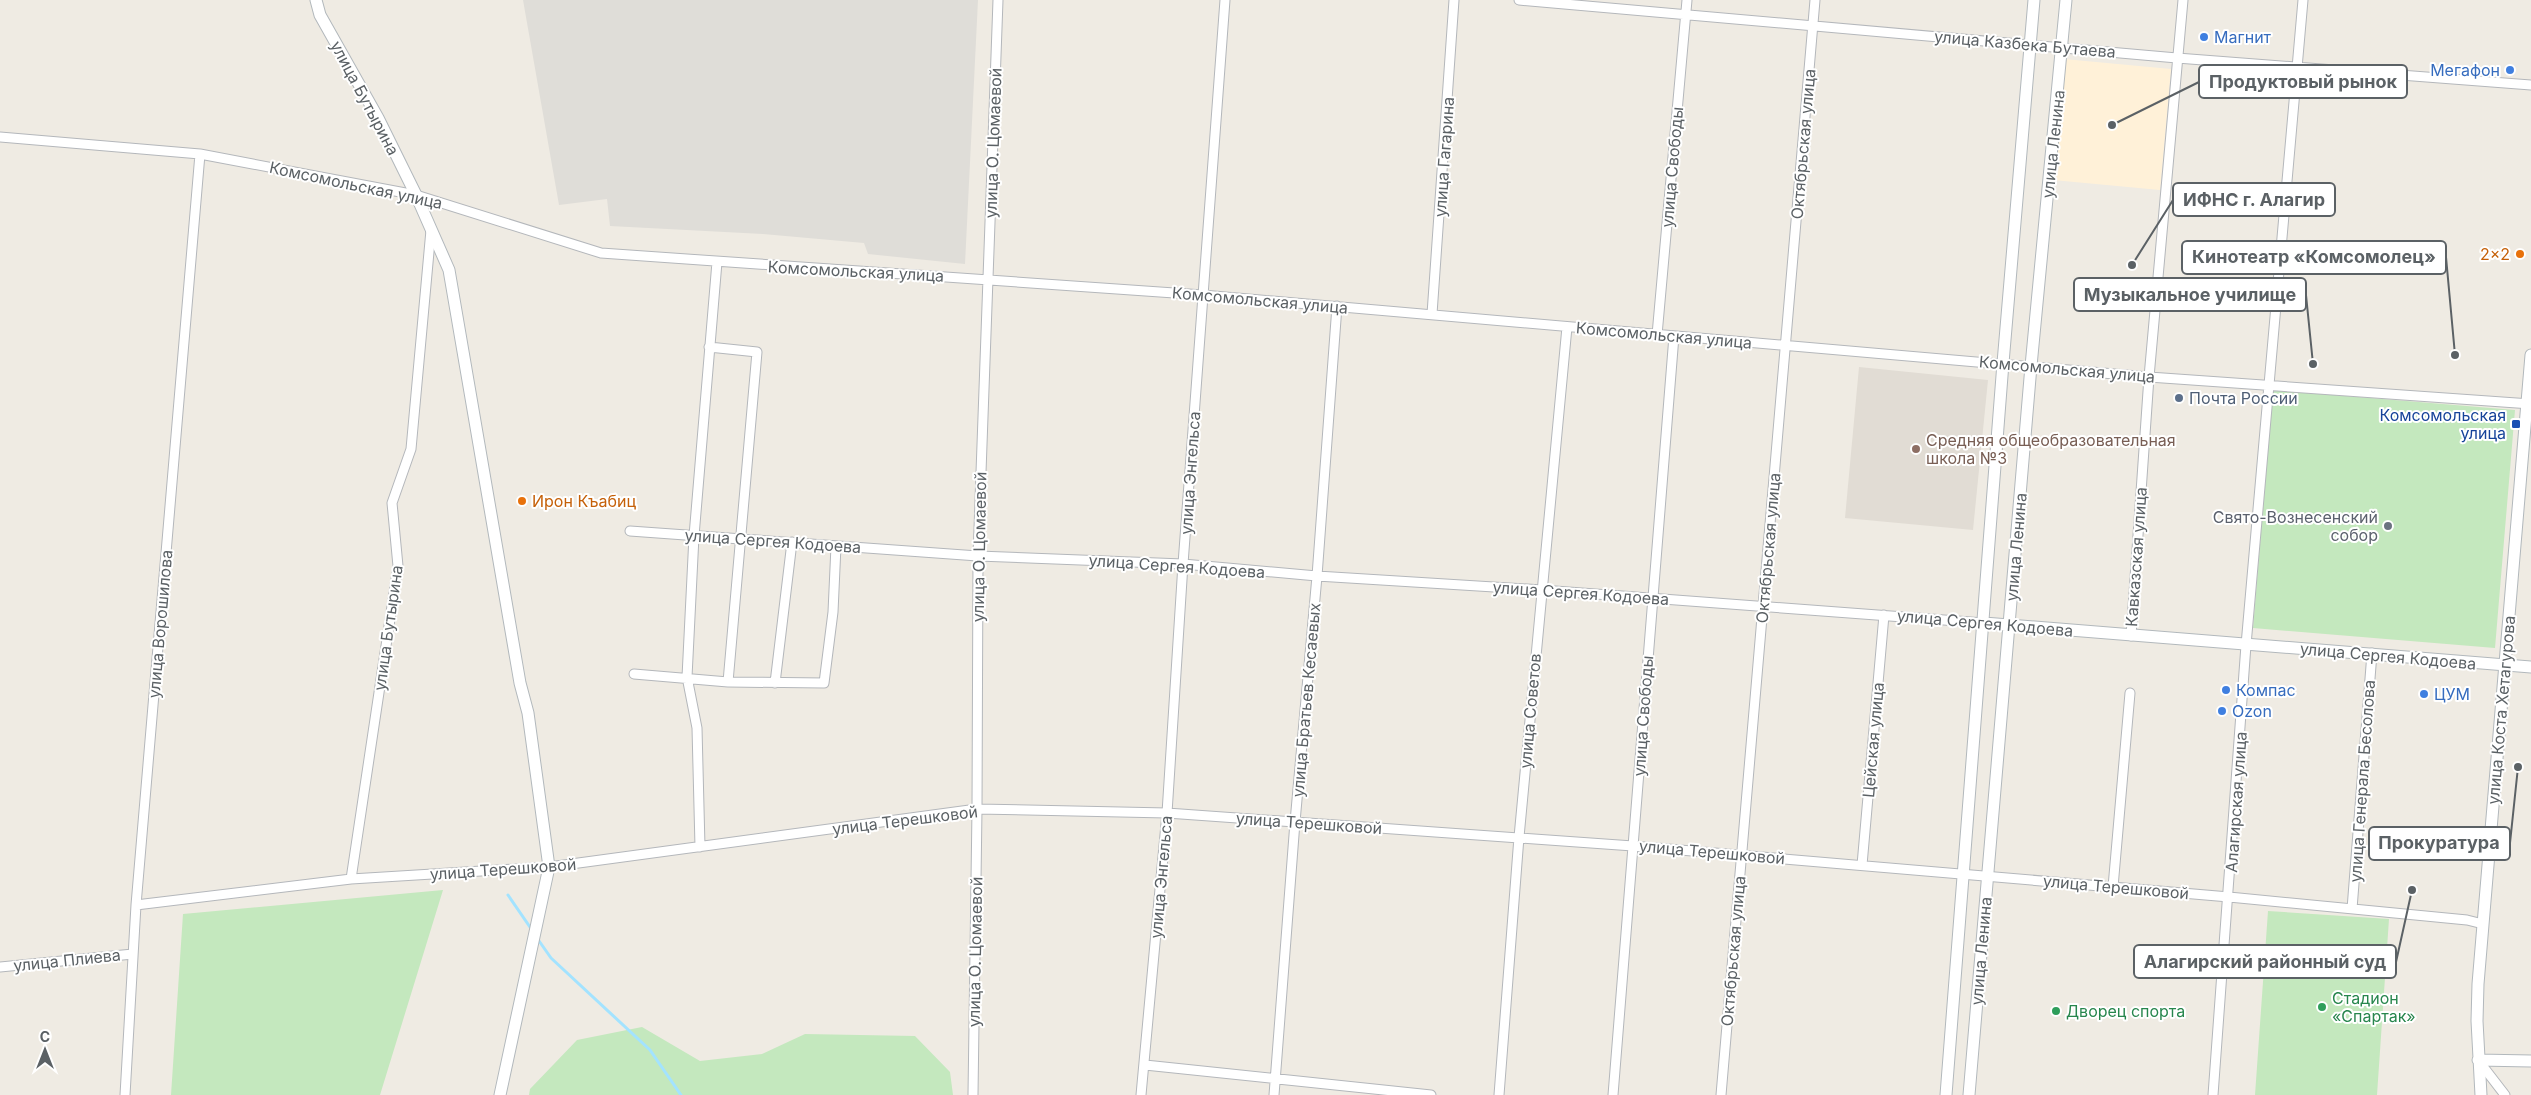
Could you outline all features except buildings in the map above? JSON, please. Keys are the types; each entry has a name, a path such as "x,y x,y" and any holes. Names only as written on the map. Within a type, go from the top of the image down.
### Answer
{"street":[{"name":"улица Бутырина","path":"316,0 320,15 378,118 416,194 449,270 518,673 528,713 549,867 500,1095"},
{"name":"улица О. Цомаевой","path":"973,1095 978,556 998,0"},
{"name":"улица Энгельса","path":"1141,1095 1167,813 1183,564 1225,0"},
{"name":"улица Гагарина","path":"1432,314 1454,0"},
{"name":"улица Казбека Бутаева","path":"1519,0 1812,24 2177,58 2531,85"},
{"name":"улица Свободы","path":"1657,335 1686,0"},
{"name":"Октябрьская улица","path":"1721,1095 1815,0"},
{"name":"улица Ленина","path":"1946,1095 2003,363 2034,0"},
{"name":"улица Ленина","path":"1969,1095 2010,625 2030,366 2066,0"},
{"name":"Кавказская улица","path":"2131,636 2149,377 2183,0"},
{"name":"Алагирская улица","path":"2213,1095 2246,645 2303,0"},
{"name":"Комсомольская улица","path":"0,137 200,154 416,194 601,253 1203,295 2149,377 2529,404"},
{"name":"улица Ворошилова","path":"125,1095 136,905 200,154"},
{"name":"улица Бутырина","path":"351,879 398,566 392,503 410,449 431,229"},
{"path":"700,847 697,728 687,677 694,536 717,262"},
{"name":"улица Братьев Кесаевых","path":"1274,1095 1295,822 1318,576 1337,306"},
{"name":"улица Советов","path":"1498,1095 1519,837 1567,327"},
{"name":"улица Свободы","path":"1612,1095 1674,336"},
{"path":"709,347 757,352 728,682"},
{"name":"улица Коста Хетагурова","path":"2481,1095 2477,1021 2483,924 2529,404 2531,355"},
{"name":"улица Сергея Кодоева","path":"630,531 978,556 1183,564 1318,576 1884,614 2131,636 2531,667"},
{"path":"775,683 792,542"},
{"path":"634,674 687,677 728,682 824,683 833,612 836,546"},
{"name":"Цейская улица","path":"1862,865 1884,614"},
{"name":"улица Генерала Бесолова","path":"2352,909 2372,654"},
{"path":"2114,887 2130,693"},
{"name":"улица Терешковой","path":"136,905 351,879 549,867 977,809 1167,813 1519,837 1741,854 2229,897 2467,920 2483,924"},
{"name":"улица Плиева","path":"0,967 133,954"},
{"path":"2478,1060 2531,1061"},
{"path":"2478,1060 2505,1095"},
{"path":"1144,1065 1431,1095"}],"shaded area":[{"path":"523,0 978,0 965,264 868,254 864,243 763,234 610,226 607,199 559,205"},
{"path":"2064,59 2171,69 2160,190 2053,180"},
{"name":"Средняя общеобразовательная школа №3","path":"1859,367 1988,380 1973,530 1845,518"}],"green space":[{"path":"2273,390 2515,410 2495,648 2253,628"},
{"path":"443,890 380,1095 171,1095 183,914"},
{"name":"Стадион «Спартак»","path":"2268,911 2389,919 2377,1095 2255,1095"},
{"path":"642,1027 700,1061 762,1054 805,1034 915,1036 950,1072 953,1095 529,1095 530,1089 577,1040"}],"waterway":[{"path":"508,895 532,930"},
{"path":"537,938 551,958 650,1050 681,1095"}],"place":[{"name":"Магнит","path":"2204,37"},
{"name":"Мегафон","path":"2510,70"},
{"name":"Продуктовый рынок","path":"2112,125"},
{"name":"2x2","path":"2520,254"},
{"name":"ИФНС г. Алагир","path":"2132,265"},
{"name":"Кинотеатр «Комсомолец»","path":"2455,355"},
{"name":"Музыкальное училище","path":"2313,364"},
{"name":"Почта России","path":"2179,398"},
{"name":"Комсомольская улица","path":"2516,424"},
{"name":"Средняя общеобразовательная школа №3","path":"1916,449"},
{"name":"Ирон Къабиц","path":"522,501"},
{"name":"Свято-Вознесенский собор","path":"2388,526"},
{"name":"Компас","path":"2226,690"},
{"name":"ЦУМ","path":"2424,694"},
{"name":"Ozon","path":"2222,711"},
{"name":"Прокуратура","path":"2518,767"},
{"name":"Алагирский районный суд","path":"2412,890"},
{"name":"Стадион «Спартак»","path":"2322,1007"},
{"name":"Дворец спорта","path":"2056,1011"}]}
